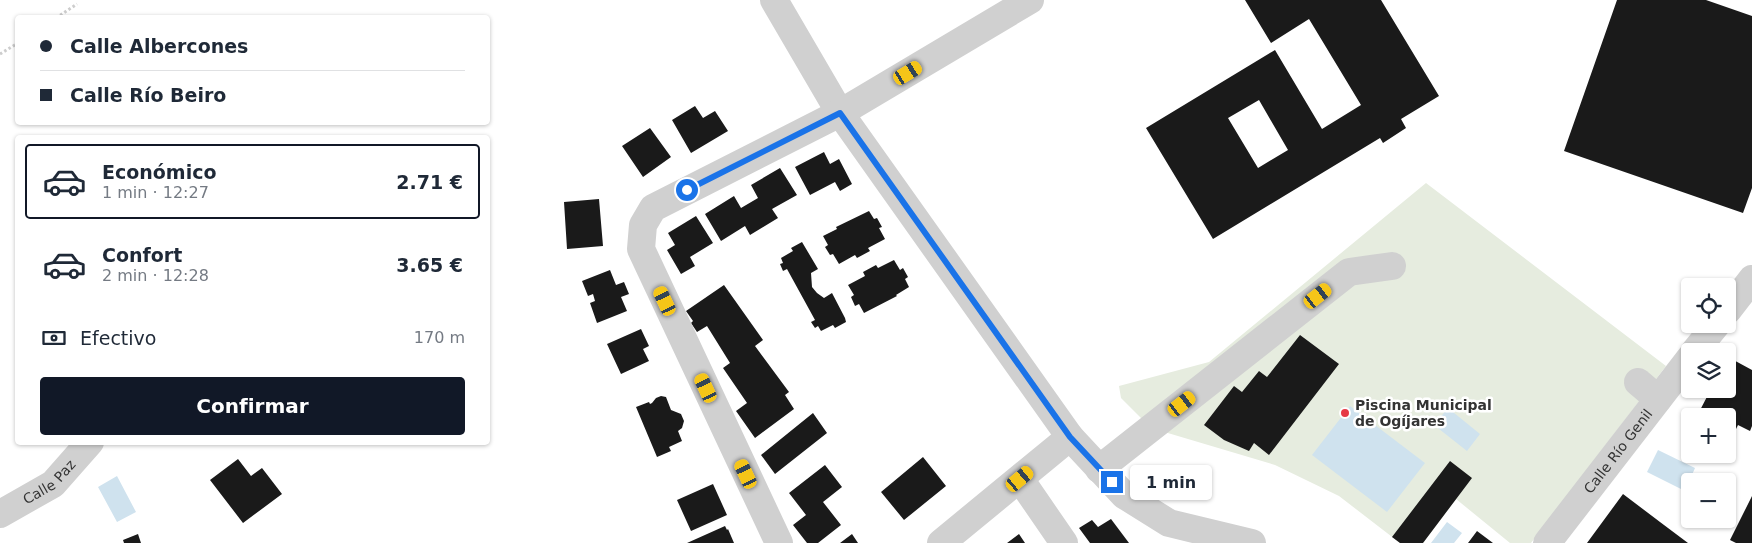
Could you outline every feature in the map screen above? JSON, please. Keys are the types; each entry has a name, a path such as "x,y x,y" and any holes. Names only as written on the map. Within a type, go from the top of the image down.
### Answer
{"street":[{"path":"774,0 840,113 1070,437 1124,495 1170,523 1252,543"},
{"path":"779,543 641,250 643,225 653,208 840,113 1030,0"},
{"path":"1099,469 1349,272 1392,266"},
{"path":"1736,300 1752,279"},
{"path":"1702,343 1710,333"},
{"name":"Calle Río Genil","path":"1546,543 1648,391 1681,365"},
{"path":"941,543 1070,437"},
{"name":"Calle Paz","path":"0,514 54,484 87,445"},
{"path":"1020,479 1064,543"}],"path":[{"path":"60,15 77,4"},
{"path":"0,54 15,45"}],"shaded area":[{"path":"1426,183 1666,366 1531,543 1510,543 1456,499 1423,543 1400,543 1339,496 1275,465 1151,428 1121,398 1119,386 1209,362"}],"water":[{"path":"1350,406 1425,463 1387,512 1312,455"},
{"path":"1448,408 1480,434 1467,451 1434,425"},
{"path":"1658,450 1681,461 1681,463 1695,468 1693,473 1681,473 1681,489 1647,472"},
{"path":"117,476 136,512 117,522 98,487"},
{"path":"1447,522 1462,533 1454,543 1431,543"}],"building":[{"path":"1245,0 1381,0 1439,96 1401,119 1406,128 1383,143 1380,138 1213,239 1146,128 1275,50 1322,129 1361,105 1309,19 1271,43","holes":["1259,100 1288,150 1258,168 1228,118"]},
{"path":"1617,0 1706,0 1752,16 1752,188 1743,213 1564,151"},
{"path":"695,106 703,118 715,111 728,131 691,153 672,120"},
{"path":"650,128 671,157 643,177 622,146"},
{"path":"824,152 830,164 839,159 852,184 840,191 835,182 810,195 795,167"},
{"path":"780,168 797,195 772,209 778,218 750,235 745,226 721,241 705,214 734,196 741,208 758,198 751,185"},
{"path":"599,199 603,246 567,249 564,202"},
{"path":"869,211 874,219 877,218 882,227 879,228 885,239 868,248 870,251 857,258 855,255 839,264 833,254 830,255 825,247 828,245 823,236 837,229 836,227"},
{"path":"696,216 713,243 690,257 695,266 681,274 667,250 675,245 668,233"},
{"path":"802,242 818,269 811,273 812,287 824,298 832,293 845,318 846,322 835,328 833,325 821,331 818,326 815,328 811,322 815,320 787,269 783,271 780,264 783,263 781,258 793,251 791,248"},
{"path":"894,260 900,270 903,268 908,277 905,279 909,287 897,296 864,313 859,304 855,306 851,297 854,295 848,285 865,276 863,272 876,265 878,268"},
{"path":"610,270 616,285 624,282 629,294 621,297 627,311 597,323 590,303 595,301 593,294 588,296 582,281"},
{"path":"724,285 763,340 755,346 789,392 785,395 794,409 755,438 736,411 747,403 723,368 730,363 707,326 697,332 691,323 693,321 686,311"},
{"path":"641,329 649,346 643,349 649,361 621,374 607,344"},
{"path":"1300,335 1339,364 1269,455 1254,443 1249,451 1224,440 1204,425 1234,386 1242,392 1259,371 1267,377"},
{"path":"1736,361 1752,370 1752,426 1750,431 1738,425 1736,429 1736,408 1701,408 1706,398 1736,398"},
{"path":"661,396 666,397 671,410 681,414 684,421 682,428 678,431 682,441 669,447 671,451 657,457 636,407 649,402 650,404"},
{"path":"813,413 827,433 775,474 761,455"},
{"path":"923,457 946,486 904,520 881,492"},
{"path":"238,459 251,476 262,468 282,494 243,523 210,480"},
{"path":"1450,461 1472,478 1423,543 1400,543 1392,537"},
{"path":"825,465 842,487 823,502 841,525 818,543 807,543 793,525 806,515 789,493"},
{"path":"713,484 727,515 691,531 677,500"},
{"path":"1623,494 1660,522 1688,543 1587,543"},
{"path":"1752,496 1752,543 1736,543 1730,540"},
{"path":"1111,519 1129,543 1090,543 1079,528 1092,520 1098,527"},
{"path":"725,526 734,543 687,543"},
{"path":"1477,531 1493,543 1468,543"},
{"path":"138,534 141,543 124,543 123,540"},
{"path":"852,534 858,543 840,543"},
{"path":"1019,534 1025,543 1007,543"}],"place":[{"name":"Piscina Municipal de Ogíjares","path":"1345,413"}],"route":[{"path":"687,190 840,113 1070,437 1112,482"}]}
